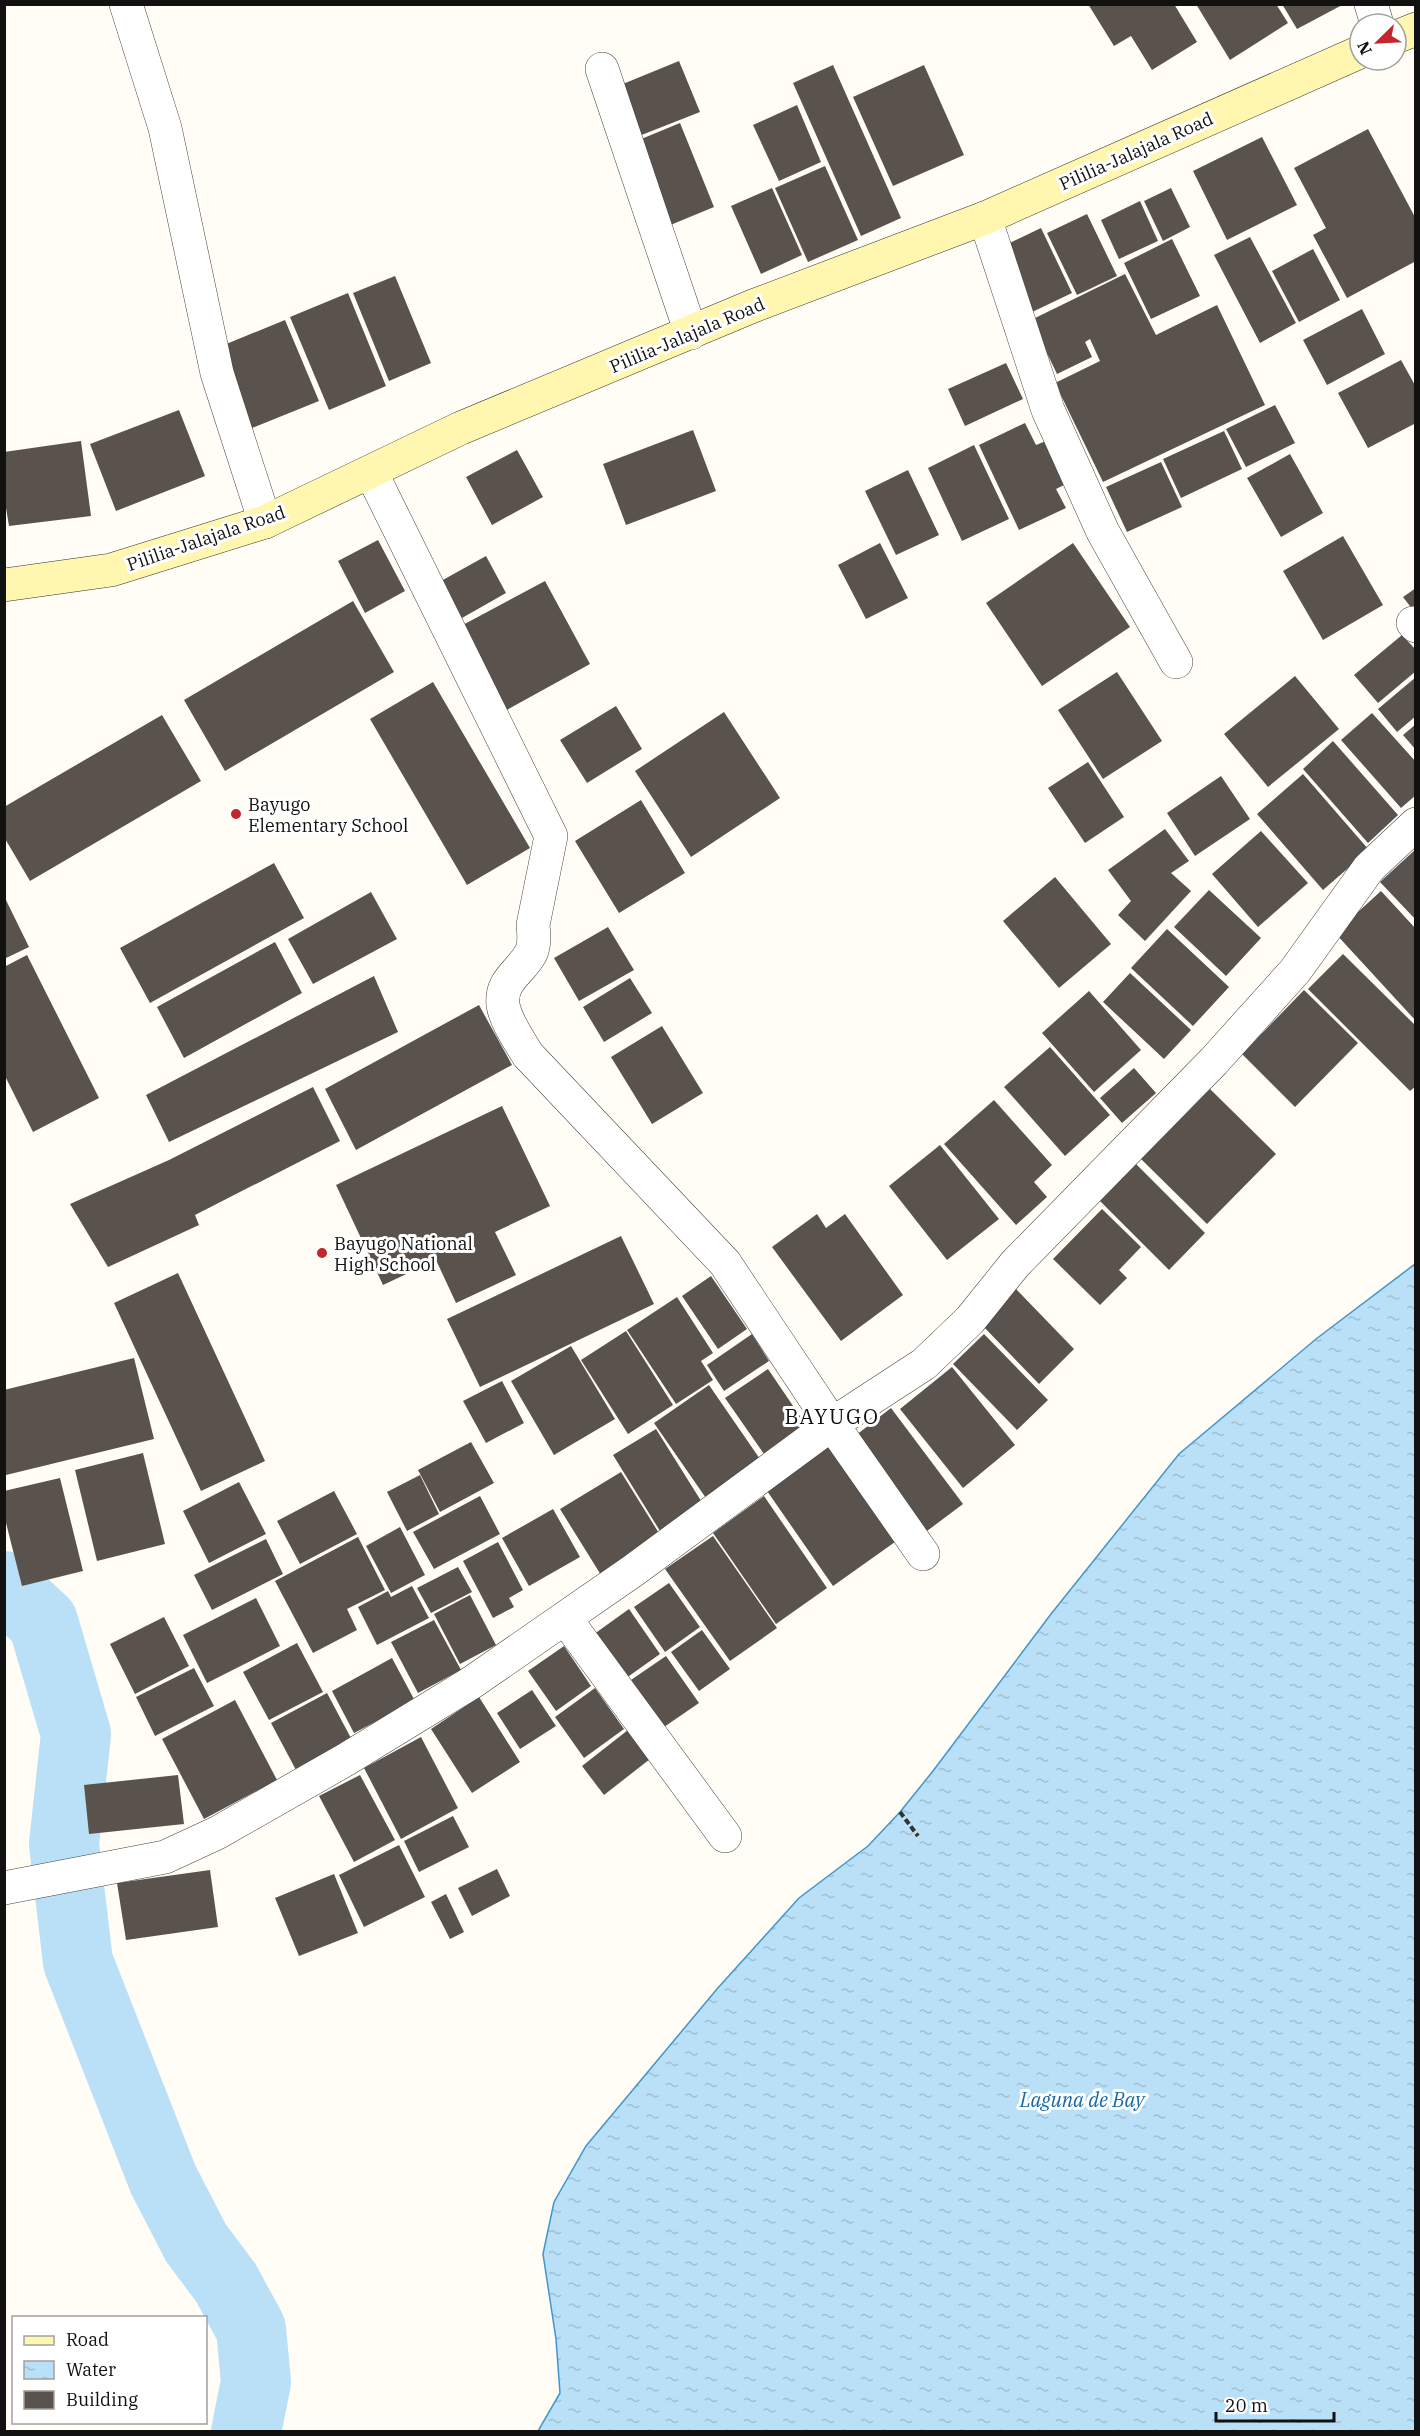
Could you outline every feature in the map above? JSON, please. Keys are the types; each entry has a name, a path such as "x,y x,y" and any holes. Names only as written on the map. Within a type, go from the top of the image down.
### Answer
{"main road":[{"name":"Pililia-Jalajala Road","path":"4,585 111,570 265,522 461,428 753,306 985,219 1348,57"}],"street":[{"path":"126,4 165,128 217,373 265,522"},
{"path":"602,69 691,333"},
{"path":"985,219 1048,410 1103,532 1176,662"},
{"path":"371,472 551,836 533,925 534,940 531,953 510,977 503,990 503,1006 511,1026 528,1055 725,1263 922,1554"},
{"path":"16,1886 165,1857 217,1833 345,1760 471,1683 566,1618 832,1424 924,1364 970,1320 1015,1264 1214,1061 1288,980 1369,868 1416,824"},
{"path":"566,1618 725,1836"}],"path":[{"path":"900,1812 918,1836"}],"water":[{"name":"Laguna de Bay","path":"1415,1264 1415,2431 538,2431 560,2393 556,2339 543,2254 554,2202 586,2146 717,1989 799,1898 868,1846 900,1812 1051,1614 1179,1454 1316,1339"}],"building":[{"path":"1088,4 1174,4 1197,42 1152,70 1131,36 1114,46"},
{"path":"1196,4 1276,4 1288,23 1230,60"},
{"path":"1282,4 1344,4 1297,29"},
{"path":"679,61 700,112 639,136 618,86"},
{"path":"833,65 901,218 861,236 793,83"},
{"path":"924,65 964,155 893,186 853,97"},
{"path":"797,105 821,162 779,181 753,125"},
{"path":"680,123 714,207 668,226 634,142"},
{"path":"1368,129 1416,219 1416,261 1347,298 1313,235 1326,228 1294,168"},
{"path":"1262,137 1297,205 1227,240 1193,171"},
{"path":"825,166 858,240 808,262 775,188"},
{"path":"772,188 802,255 761,274 731,206"},
{"path":"1171,188 1190,227 1163,241 1144,201"},
{"path":"1140,201 1158,241 1119,259 1101,220"},
{"path":"1087,214 1117,276 1077,295 1047,233"},
{"path":"1041,228 1072,293 1028,314 997,249"},
{"path":"1250,237 1296,323 1260,343 1214,255"},
{"path":"1172,239 1200,296 1151,319 1124,263"},
{"path":"1313,249 1340,300 1299,322 1272,271"},
{"path":"1125,274 1156,335 1217,305 1265,405 1103,482 1055,383 1100,361 1090,339 1085,342 1092,357 1057,374 1031,320"},
{"path":"395,276 431,363 389,381 353,293"},
{"path":"348,293 386,386 329,410 290,317"},
{"path":"1362,309 1385,354 1327,385 1303,340"},
{"path":"285,320 319,401 252,428 219,347"},
{"path":"1401,360 1416,387 1416,423 1368,448 1338,393"},
{"path":"1006,363 1023,399 965,426 948,389"},
{"path":"1275,405 1295,443 1246,467 1226,429"},
{"path":"179,410 205,476 116,511 90,444"},
{"path":"1025,423 1036,445 1046,441 1066,484 1056,489 1066,508 1019,530 979,445"},
{"path":"693,430 716,491 626,525 603,464"},
{"path":"1224,431 1242,469 1181,498 1163,459"},
{"path":"81,441 91,516 9,526 4,496 4,452"},
{"path":"974,445 1009,519 962,541 928,468"},
{"path":"517,450 543,497 492,525 466,477"},
{"path":"1290,454 1323,513 1281,537 1247,478"},
{"path":"1161,462 1182,507 1127,532 1106,487"},
{"path":"908,470 939,535 896,555 865,491"},
{"path":"1343,536 1383,605 1323,640 1283,571"},
{"path":"378,540 405,591 365,613 338,561"},
{"path":"880,543 908,598 866,619 838,565"},
{"path":"1073,543 1130,627 1042,686 986,603"},
{"path":"486,556 506,593 462,618 441,581"},
{"path":"545,581 590,664 505,711 459,627"},
{"path":"1416,588 1416,614 1403,597"},
{"path":"353,601 394,672 225,771 184,700"},
{"path":"1402,635 1416,650 1416,671 1378,703 1354,675"},
{"path":"1117,672 1162,741 1103,779 1058,710"},
{"path":"1295,676 1339,729 1268,787 1224,734"},
{"path":"1416,677 1416,716 1397,732 1378,709"},
{"path":"433,682 530,848 467,885 370,719"},
{"path":"616,706 642,749 587,783 560,740"},
{"path":"724,712 780,798 691,857 635,771"},
{"path":"1372,713 1416,762 1416,795 1401,808 1341,740"},
{"path":"162,715 201,781 30,881 4,837 4,807"},
{"path":"1416,724 1416,750 1403,735"},
{"path":"1333,741 1398,815 1368,843 1303,769"},
{"path":"1088,762 1124,817 1085,843 1048,788"},
{"path":"1303,774 1369,850 1323,890 1257,814"},
{"path":"1221,776 1250,819 1195,856 1167,813"},
{"path":"641,800 685,873 619,913 575,841"},
{"path":"1165,829 1189,861 1171,873 1191,891 1145,941 1118,915 1131,901 1108,870"},
{"path":"1261,831 1308,883 1258,927 1212,874"},
{"path":"1416,849 1416,920 1380,882"},
{"path":"274,863 304,918 150,1003 120,948"},
{"path":"1055,877 1111,944 1059,988 1003,921"},
{"path":"1209,890 1261,938 1226,976 1174,927"},
{"path":"1381,891 1416,929 1416,1021 1335,933"},
{"path":"371,892 397,939 313,984 288,939"},
{"path":"4,896 29,947 4,959"},
{"path":"608,927 634,970 579,1001 554,958"},
{"path":"1167,929 1229,987 1193,1026 1131,968"},
{"path":"275,942 302,993 184,1058 157,1007"},
{"path":"1343,954 1416,1026 1416,1086 1410,1091 1308,989"},
{"path":"27,955 99,1098 33,1132 4,1074 4,967"},
{"path":"1130,973 1191,1030 1164,1059 1103,1002"},
{"path":"374,976 398,1032 169,1142 146,1095"},
{"path":"630,978 652,1013 604,1042 583,1007"},
{"path":"1304,990 1358,1043 1295,1107 1242,1054"},
{"path":"1089,991 1141,1050 1094,1092 1042,1033"},
{"path":"479,1005 512,1065 356,1150 325,1089"},
{"path":"662,1026 703,1093 652,1124 611,1057"},
{"path":"1050,1047 1110,1115 1065,1156 1004,1087"},
{"path":"1134,1068 1156,1093 1122,1123 1100,1098"},
{"path":"313,1087 340,1141 195,1215 199,1225 108,1267 70,1204 169,1160"},
{"path":"1210,1089 1276,1154 1207,1224 1141,1159"},
{"path":"994,1100 1052,1165 1034,1182 1047,1197 1016,1225 944,1144"},
{"path":"502,1106 550,1206 495,1232 516,1275 456,1303 436,1260 383,1285 336,1185"},
{"path":"940,1145 999,1219 947,1260 889,1186"},
{"path":"1135,1163 1205,1233 1169,1270 1099,1200"},
{"path":"1102,1209 1141,1247 1119,1270 1127,1278 1100,1305 1053,1259"},
{"path":"817,1214 826,1228 845,1214 903,1295 841,1341 772,1247"},
{"path":"621,1236 654,1304 480,1387 447,1319"},
{"path":"178,1273 265,1461 201,1491 114,1303"},
{"path":"711,1276 747,1329 718,1349 682,1296"},
{"path":"1016,1289 1074,1349 1039,1384 980,1323"},
{"path":"677,1297 713,1353 701,1361 713,1380 676,1404 627,1330"},
{"path":"626,1331 673,1405 628,1434 581,1360"},
{"path":"752,1334 769,1361 724,1391 707,1365"},
{"path":"984,1334 1048,1400 1017,1430 953,1364"},
{"path":"571,1346 615,1419 554,1455 511,1381"},
{"path":"134,1358 154,1439 6,1475 4,1390"},
{"path":"952,1367 1015,1445 963,1488 900,1409"},
{"path":"768,1369 808,1428 766,1457 725,1398"},
{"path":"502,1381 524,1423 486,1443 463,1401"},
{"path":"709,1385 762,1462 708,1501 654,1423"},
{"path":"891,1408 963,1504 923,1534 851,1439"},
{"path":"656,1429 703,1504 660,1531 613,1455"},
{"path":"471,1442 494,1483 440,1512 418,1470"},
{"path":"827,1445 895,1542 833,1586 765,1488"},
{"path":"143,1453 165,1544 97,1561 75,1470"},
{"path":"621,1472 662,1538 601,1575 560,1509"},
{"path":"420,1475 439,1514 407,1531 387,1492"},
{"path":"60,1478 83,1571 22,1586 4,1515 4,1491"},
{"path":"239,1482 266,1534 209,1563 183,1511"},
{"path":"334,1491 357,1534 300,1564 277,1521"},
{"path":"480,1496 500,1534 434,1569 413,1532"},
{"path":"764,1496 827,1588 776,1624 713,1533"},
{"path":"553,1509 580,1557 529,1586 502,1538"},
{"path":"400,1527 425,1575 391,1593 366,1546"},
{"path":"713,1536 777,1628 730,1661 665,1569"},
{"path":"358,1537 385,1590 347,1609 357,1630 313,1653 275,1581"},
{"path":"266,1539 283,1574 212,1610 194,1575"},
{"path":"498,1542 523,1590 509,1598 514,1607 493,1618 463,1561"},
{"path":"458,1567 472,1592 431,1613 417,1588"},
{"path":"669,1583 700,1627 665,1652 634,1607"},
{"path":"412,1586 429,1618 377,1645 358,1607 388,1591 391,1597"},
{"path":"470,1595 496,1645 460,1664 434,1614"},
{"path":"256,1598 280,1646 207,1683 183,1635"},
{"path":"629,1609 660,1654 622,1681 590,1637"},
{"path":"164,1617 189,1666 135,1694 110,1644"},
{"path":"434,1620 461,1670 418,1693 391,1642"},
{"path":"702,1630 730,1669 699,1691 671,1652"},
{"path":"297,1643 323,1692 269,1720 243,1672"},
{"path":"564,1646 591,1686 556,1711 528,1671"},
{"path":"666,1656 699,1703 664,1727 631,1680"},
{"path":"392,1658 415,1701 354,1733 332,1691"},
{"path":"194,1668 214,1706 155,1736 136,1697"},
{"path":"595,1688 624,1729 584,1758 555,1717"},
{"path":"532,1690 556,1726 520,1749 497,1713"},
{"path":"327,1693 352,1740 296,1770 271,1723"},
{"path":"479,1697 520,1762 472,1793 431,1729"},
{"path":"235,1700 277,1780 204,1819 162,1739"},
{"path":"628,1730 650,1759 604,1795 582,1766"},
{"path":"421,1737 458,1808 401,1839 364,1768"},
{"path":"178,1775 184,1824 89,1834 84,1785"},
{"path":"360,1775 395,1840 354,1862 319,1796"},
{"path":"453,1816 469,1847 419,1872 404,1841"},
{"path":"399,1845 425,1897 364,1927 339,1875"},
{"path":"497,1869 510,1896 472,1916 458,1888"},
{"path":"210,1870 218,1927 126,1940 117,1883"},
{"path":"334,1874 358,1933 299,1956 275,1898"},
{"path":"446,1894 464,1932 450,1939 431,1902"}],"waterway":[{"path":"4,1586 43,1622 76,1734 64,1844 78,1962 163,2179 196,2243 226,2283 251,2329 256,2382 246,2432"}],"place":[{"name":"Bayugo Elementary School","path":"236,814"},
{"name":"Bayugo National High School","path":"322,1253"}],"district":[{"name":"BAYUGO","path":"832,1416"}]}
